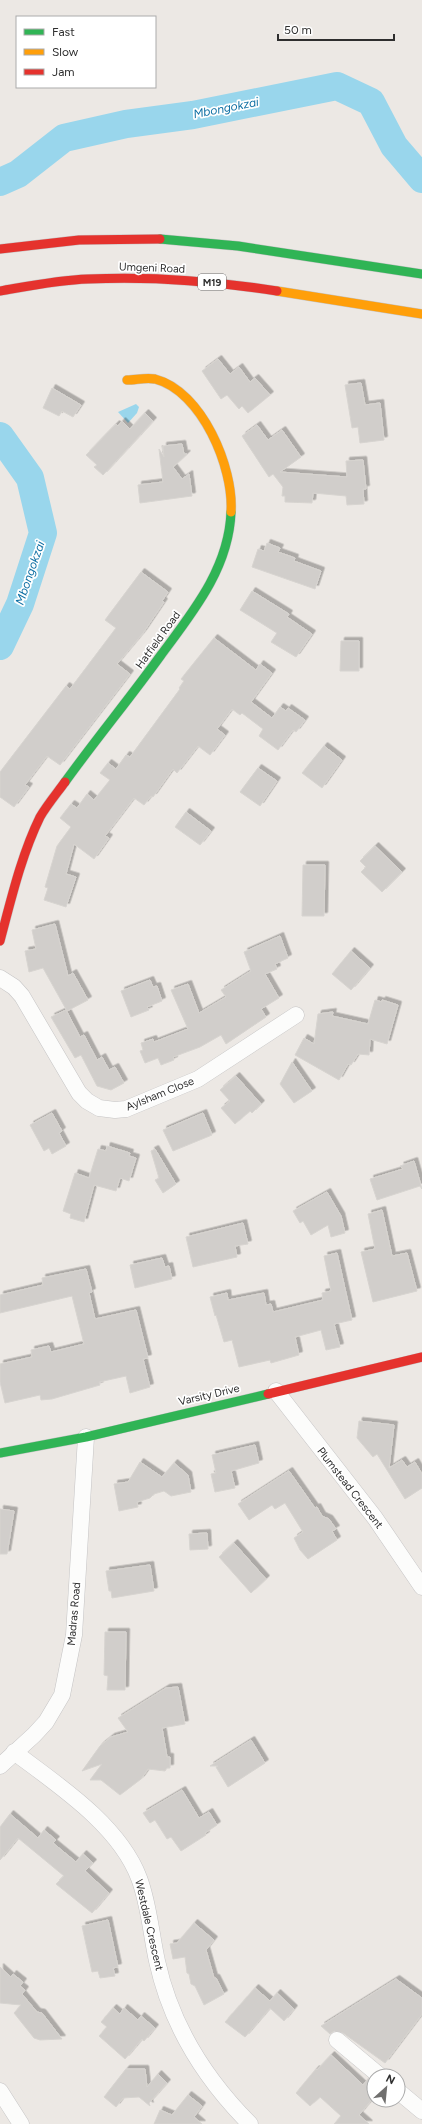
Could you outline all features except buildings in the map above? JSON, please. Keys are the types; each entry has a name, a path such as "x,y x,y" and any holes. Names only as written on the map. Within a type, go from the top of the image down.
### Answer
{"main road":[{"path":"0,249 35,243 127,238 216,243 422,274"},
{"name":"Umgeni Road","path":"0,291 87,279 141,278 217,282 422,314"},
{"name":"Hatfield Road","path":"0,941 22,864 32,835 42,816 196,606 214,577 227,541 231,522 231,494 227,465 220,448 196,410 181,395 165,384 153,379 127,380"},
{"name":"Varsity Drive","path":"0,1453 86,1437 276,1391 422,1358"}],"street":[{"name":"Aylsham Close","path":"0,978 14,987 22,996 79,1092 92,1104 108,1110 126,1108 185,1086 210,1072 296,1015"},
{"name":"Plumstead Crescent","path":"276,1391 375,1518 422,1588"},
{"name":"Madras Road","path":"0,1766 46,1722 62,1695 74,1635 86,1437"},
{"name":"Westdale Crescent","path":"14,1752 75,1798 114,1838 130,1860 139,1877 162,1985 174,2018 209,2078 224,2098 250,2124"},
{"path":"337,2040 370,2068"},
{"path":"0,2091 21,2124"},
{"path":"406,2098 422,2111"}],"water":[{"path":"136,404 139,407 137,413 128,423 118,412"}],"waterway":[{"name":"Mbongokzai","path":"0,182 18,174 64,138 126,124 193,115 337,86 371,102 394,146 422,179"},
{"name":"Mbongokzai","path":"0,436 30,478 43,533 20,604 0,646"}],"traffic: fast":[{"path":"160,239 238,246 422,274"},
{"path":"65,782 197,606 216,571 224,552 229,532 231,512"},
{"path":"0,1453 86,1437 268,1394"}],"traffic: slow":[{"path":"277,291 422,314"},
{"path":"127,380 152,378 172,386 187,399 200,415 212,434 221,454 231,494 231,512"}],"traffic: jam":[{"path":"0,249 79,240 160,239"},
{"path":"0,291 66,281 112,278 182,280 230,284 277,291"},
{"path":"0,941 17,878 33,832 40,817 65,782"},
{"path":"268,1394 422,1357"}]}
